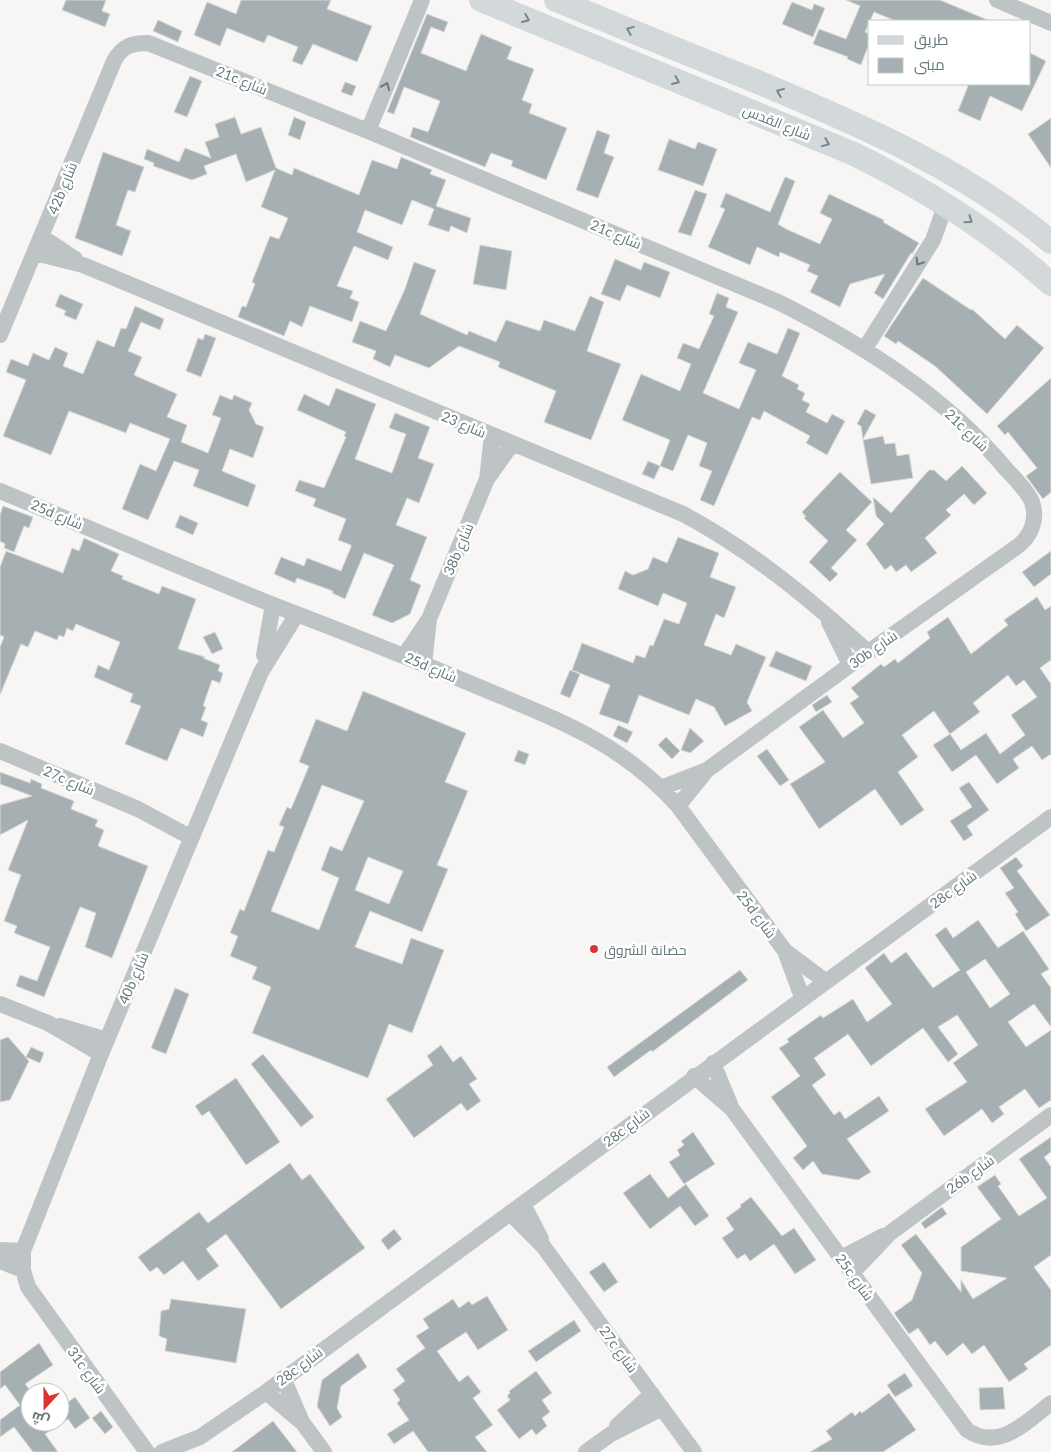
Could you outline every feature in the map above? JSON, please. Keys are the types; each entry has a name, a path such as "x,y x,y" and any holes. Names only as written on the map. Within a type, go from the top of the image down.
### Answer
{"main road":[{"name":"شارع القدس","path":"481,0 854,154 941,201 1001,243 1051,284"},
{"name":"شارع القدس","path":"556,0 868,129 914,151 1000,203 1051,242"},
{"path":"854,154 856,144 866,139 975,194 1000,203"}],"street":[{"path":"368,131 422,0"},
{"path":"997,0 1051,23"},
{"name":"21c شارع","path":"129,45 148,43 161,47 778,302 819,323 864,350 935,400 981,442 1032,502 1033,524"},
{"name":"42b شارع","path":"0,335 114,61 122,49 129,45"},
{"path":"864,350 933,240 942,215 941,201"},
{"name":"شارع 23","path":"42,237 83,265"},
{"name":"شارع 23","path":"35,253 83,265 492,436 645,496 700,523 752,555 868,652"},
{"name":"38b شارع","path":"487,479 492,436"},
{"name":"38b شارع","path":"404,656 429,619 487,479 512,444"},
{"name":"25d شارع","path":"0,491 273,605 424,664 590,735 629,759 662,788 678,806 785,951 802,997"},
{"name":"30b شارع","path":"662,788 707,770 868,652 1018,546 1027,537 1033,524"},
{"name":"40b شارع","path":"260,672 273,605"},
{"name":"40b شارع","path":"28,1287 23,1270 23,1251 104,1047 260,672 297,614"},
{"name":"شارع 23","path":"826,616 850,665"},
{"name":"38b شارع","path":"424,664 429,619"},
{"name":"27c شارع","path":"0,751 138,810 193,831"},
{"name":"30b شارع","path":"678,806 707,770"},
{"name":"28c شارع","path":"162,1452 200,1438 266,1392 694,1076 1051,817"},
{"name":"25d شارع","path":"785,951 825,981"},
{"path":"0,1004 48,1024 78,1030 104,1047"},
{"name":"25c شارع","path":"712,1063 732,1109 968,1430 984,1440 1002,1437 1051,1403"},
{"name":"25c شارع","path":"694,1076 732,1109"},
{"name":"26b شارع","path":"841,1258 890,1233 1051,1115"},
{"name":"27c شارع","path":"517,1208 694,1452"},
{"name":"26b شارع","path":"852,1273 890,1233"},
{"path":"0,1250 23,1251"},
{"path":"0,1260 23,1270"},
{"name":"31c شارع","path":"28,1287 147,1452"},
{"path":"283,1378 302,1422 324,1452"},
{"path":"266,1392 302,1422"},
{"path":"611,1434 622,1421 652,1394"},
{"path":"586,1452 611,1434 662,1408"},
{"name":"28c شارع","path":"190,1452 200,1438"}],"building":[{"path":"66,0 106,0 102,11 110,14 105,27 62,10"},
{"path":"241,0 331,0 327,9 372,26 357,62 313,44 302,65 292,61 298,47 268,35 264,43 227,28 220,46 194,35 207,2 236,14"},
{"path":"846,0 940,0 988,20 894,20 874,12 870,20 868,20 865,32 868,33 868,46 861,65 847,59 848,57 813,44 819,29 846,39 860,6"},
{"path":"792,2 812,10 814,4 825,8 813,37 782,24"},
{"path":"427,14 448,22 444,32 431,27 421,53 466,71 481,34 512,47 507,59 534,69 522,100 532,104 529,113 567,128 546,180 511,166 513,161 491,153 485,167 410,137 413,127 428,132 440,101 404,87 394,114 387,112"},
{"path":"158,20 182,31 178,42 153,31"},
{"path":"1031,54 1046,61 1022,111 990,96 980,121 958,111 968,86 966,85 1031,85"},
{"path":"190,76 202,81 187,117 174,112"},
{"path":"345,82 356,86 352,96 341,92"},
{"path":"235,117 241,134 261,127 276,168 292,175 294,168 359,195 372,160 397,169 401,157 432,170 430,174 446,180 436,206 471,218 467,233 451,226 449,232 428,225 434,209 412,200 402,225 365,210 357,232 393,247 388,260 354,246 337,286 353,291 350,298 359,302 352,322 310,306 302,327 290,321 284,336 238,317 242,306 246,307 255,284 252,282 270,236 279,239 288,218 261,207 275,170 246,182 236,154 204,166 207,174 192,180 153,166 154,163 144,159 147,149 179,162 185,148 211,158 205,142 219,137 215,124"},
{"path":"294,117 306,122 300,140 288,135"},
{"path":"1051,118 1051,168 1028,134"},
{"path":"597,130 610,135 604,153 614,157 598,198 576,190"},
{"path":"669,139 695,149 698,142 717,149 703,186 658,170"},
{"path":"103,152 144,167 135,192 128,190 116,225 131,231 122,256 75,238"},
{"path":"785,177 795,181 778,224 786,229 820,244 832,219 820,213 829,194 884,220 883,222 919,243 883,299 874,293 885,274 850,284 840,307 810,292 818,276 807,271 810,265 780,252 779,257 757,247 750,265 708,247 725,209 720,207 726,193 770,212"},
{"path":"695,190 707,194 691,236 678,232"},
{"path":"480,245 512,251 506,290 473,284"},
{"path":"615,259 641,270 644,262 670,272 660,298 627,285 620,301 601,294"},
{"path":"414,262 436,270 420,314 467,335 469,331 496,342 506,320 540,331 544,320 575,331 590,296 604,302 587,351 621,364 591,440 544,422 556,391 498,367 500,362 459,346 429,368 395,355 390,367 373,359 376,351 352,342 360,321 386,331 405,289"},
{"path":"923,278 972,309 1005,339 1017,325 1044,348 987,414 935,366 898,341 896,344 884,336"},
{"path":"717,293 729,298 726,307 738,312 703,393 739,409 756,370 739,363 748,342 777,354 788,328 800,333 782,376 799,385 797,389 805,393 802,400 810,404 806,412 827,423 832,414 845,421 827,455 806,443 810,436 764,411 760,420 752,417 714,506 700,500 712,471 699,466 707,443 688,435 673,471 660,466 670,440 622,420 641,374 680,391 691,364 677,358 683,343 699,349 714,316 709,314"},
{"path":"60,294 83,304 76,320 64,315 66,311 55,306"},
{"path":"135,306 164,319 160,330 141,322 128,351 142,357 134,375 177,394 167,417 187,425 181,442 208,453 221,418 212,415 220,395 232,400 234,395 252,403 249,410 256,424 264,427 253,458 230,449 222,471 256,485 248,507 193,486 199,470 174,461 148,520 122,509 140,464 156,471 170,439 130,423 126,433 69,411 51,455 3,436 26,380 6,372 11,359 28,366 33,353 49,360 55,347 68,353 63,366 83,374 97,340 114,347 121,328 126,329"},
{"path":"205,334 216,338 201,377 186,371 198,338 203,340"},
{"path":"1051,378 1051,492 1043,499 1026,476 1037,468 1008,432 1005,435 997,426"},
{"path":"336,388 376,404 355,459 392,473 406,434 389,428 395,413 430,427 418,458 434,464 419,503 407,498 396,525 427,537 410,580 421,585 410,614 392,623 372,615 394,565 364,553 345,599 332,593 333,591 297,578 295,583 274,574 281,557 304,566 307,558 341,571 351,547 351,545 338,540 346,519 313,506 316,499 295,491 299,480 324,488 346,437 344,436 346,432 297,410 304,394 329,406"},
{"path":"865,409 876,415 863,439 861,426 857,424"},
{"path":"883,436 885,444 895,443 897,456 909,454 913,478 871,484 863,440"},
{"path":"648,461 660,466 654,479 642,474"},
{"path":"962,466 987,493 974,505 964,494 946,510 951,515 925,538 937,553 911,572 906,565 896,572 891,565 885,570 866,544 884,524 876,516 873,497 891,513 929,470 934,470 946,481"},
{"path":"840,472 872,502 846,530 857,540 831,568 838,574 830,582 809,562 828,541 804,518 806,517 802,512"},
{"path":"3,506 33,517 29,528 24,526 14,552 4,548 5,544 0,541 0,515"},
{"path":"180,515 198,523 193,535 175,527"},
{"path":"678,537 719,553 710,577 736,587 724,618 716,614 704,645 731,655 736,644 766,657 747,702 752,711 725,726 714,707 696,699 689,715 639,695 628,724 599,714 610,685 572,670 582,643 633,663 636,655 645,658 650,645 653,646 664,619 679,624 687,603 663,593 658,606 618,589 625,571 633,575 648,569 653,557 667,563"},
{"path":"84,538 119,554 111,571 123,576 122,579 159,594 162,586 196,599 178,649 205,657 203,658 220,665 218,671 223,673 220,683 212,680 203,706 206,707 201,720 208,723 203,737 181,728 167,761 125,744 141,706 130,702 133,694 94,677 98,665 109,670 120,642 76,624 73,631 67,628 64,637 59,635 57,640 35,631 28,647 21,644 0,695 0,647 4,637 0,635 0,567 6,551 63,573 72,548 79,551"},
{"path":"1051,551 1051,574 1034,587 1022,572"},
{"path":"1037,597 1045,610 1051,606 1051,660 1040,668 1051,684 1051,754 1042,760 1032,746 1013,759 1019,768 997,784 976,755 952,772 933,745 950,734 934,711 902,735 918,757 898,772 924,810 901,826 875,789 819,829 790,784 825,762 799,727 823,710 843,738 864,723 850,703 859,697 851,688 881,664 884,667 895,659 898,663 930,638 927,632 948,617 971,654 1008,625 1004,620","holes":["1008,675 1016,686 1024,680 1037,697 1011,715 1025,735 1000,754 986,733 961,750 950,734 980,712 973,703"]},
{"path":"215,632 223,649 212,654 203,637"},
{"path":"776,651 812,666 806,681 769,666"},
{"path":"570,670 580,674 570,698 560,694"},
{"path":"363,691 466,733 445,782 468,791 437,865 448,869 422,932 370,911 355,947 402,964 411,938 444,950 412,1033 389,1024 368,1078 252,1033 271,987 252,979 257,967 230,956 238,936 230,933 240,909 244,911 268,850 274,852 284,827 279,825 287,807 291,809 309,766 299,762 316,719 347,731","holes":["322,785 364,801 342,851 330,846 321,870 339,878 319,930 271,911","368,857 403,871 389,904 355,890"]},
{"path":"827,695 832,702 816,712 812,705"},
{"path":"618,725 633,732 627,743 613,736"},
{"path":"690,728 704,741 690,753 681,750"},
{"path":"666,737 680,751 672,759 658,745"},
{"path":"767,749 789,780 780,786 757,756"},
{"path":"518,750 529,754 525,765 514,761"},
{"path":"0,772 30,783 31,779 42,784 41,788 74,801 71,809 98,820 95,826 104,830 98,846 148,866 112,958 85,947 96,913 80,907 44,997 16,986 20,975 37,981 50,947 14,933 17,926 4,921 21,875 8,870 28,820 0,835 0,805 32,796 0,784"},
{"path":"969,782 989,810 967,826 973,835 964,841 950,821 972,807 959,788"},
{"path":"1016,857 1023,866 1017,871 1050,915 1026,931 1015,914 1018,912 1005,893 1014,888 1000,868"},
{"path":"978,920 998,948 1023,931 1049,969 1041,974 1051,988 1051,1027 1034,1004 1008,1022 1026,1047 1051,1030 1051,1100 1039,1108 1025,1089 999,1107 1004,1114 992,1123 982,1109 944,1136 925,1109 967,1082 953,1063 978,1045 957,1015 938,1027 958,1054 948,1062 923,1028 871,1066 848,1034 814,1058 826,1075 812,1085 834,1115 840,1111 845,1119 879,1096 889,1111 847,1139 871,1172 858,1180 822,1174 813,1161 803,1170 793,1158 807,1146 771,1097 800,1076 779,1048 789,1042 787,1039 821,1015 823,1018 853,999 867,1022 892,1004 865,968 884,953 891,963 906,952 933,988 960,970 935,935 946,927 953,938","holes":["985,959 1010,994 990,1008 966,972"]},
{"path":"740,970 748,980 652,1052 651,1050 614,1077 607,1067"},
{"path":"175,988 189,994 166,1054 151,1048"},
{"path":"8,1037 29,1061 10,1100 0,1102 0,1040"},
{"path":"441,1045 453,1062 461,1056 477,1079 469,1084 481,1101 467,1111 461,1103 414,1138 386,1099 433,1065 427,1056"},
{"path":"31,1047 44,1053 40,1063 26,1057"},
{"path":"263,1054 314,1117 301,1127 251,1064"},
{"path":"236,1078 280,1142 246,1165 209,1111 202,1116 195,1106"},
{"path":"693,1132 715,1164 684,1184 669,1162 680,1155 677,1150 684,1145 681,1141"},
{"path":"1051,1137 1051,1152 1044,1157 1051,1167 1051,1255 1034,1267 1051,1290 1051,1345 1024,1364 1028,1369 1009,1382 984,1345 972,1354 963,1343 947,1356 935,1341 930,1345 918,1328 909,1334 894,1313 912,1300 922,1273 901,1245 916,1234 961,1292 961,1280 973,1299 1007,1278 961,1271 961,1247 1001,1219 977,1187 995,1175 1001,1184 998,1186 1019,1216 1047,1198 1019,1159"},
{"path":"290,1163 302,1180 310,1174 365,1248 281,1309 226,1234 206,1249 219,1266 198,1281 183,1261 164,1275 157,1267 150,1272 138,1257 199,1212 208,1223"},
{"path":"650,1174 668,1198 686,1184 709,1216 695,1226 680,1206 650,1229 623,1193"},
{"path":"751,1197 782,1236 794,1228 816,1260 795,1274 774,1244 750,1261 745,1254 737,1259 722,1238 734,1230 726,1218"},
{"path":"942,1207 947,1214 925,1229 921,1223"},
{"path":"394,1229 402,1239 388,1250 381,1240"},
{"path":"604,1262 618,1282 604,1292 589,1272"},
{"path":"487,1296 508,1330 478,1350 466,1332 437,1351 459,1382 468,1375 481,1392 473,1398 493,1425 475,1437 487,1452 428,1452 413,1431 394,1444 387,1434 409,1420 397,1403 400,1400 393,1390 405,1381 396,1369 425,1348 416,1336 429,1328 423,1319 453,1299 459,1308 469,1301 472,1305"},
{"path":"171,1299 246,1309 236,1363 165,1351 167,1339 159,1336 161,1311 169,1309"},
{"path":"574,1320 581,1331 536,1362 528,1351"},
{"path":"39,1343 53,1365 28,1382 20,1382 20,1405 5,1385 0,1389 0,1372"},
{"path":"358,1353 367,1367 341,1386 337,1408 342,1417 330,1426 317,1406 322,1380"},
{"path":"536,1371 552,1393 542,1400 550,1412 542,1418 547,1426 536,1435 532,1429 519,1439 497,1410 510,1400 507,1396 510,1393 509,1391"},
{"path":"905,1373 913,1386 895,1397 887,1385"},
{"path":"1003,1387 1005,1409 980,1410 979,1388"},
{"path":"889,1393 916,1430 883,1452 810,1452 832,1439 826,1431 852,1412 855,1416 860,1411 862,1413"},
{"path":"75,1397 90,1418 75,1429 70,1422 70,1401"},
{"path":"20,1405 20,1432 48,1432 45,1434 58,1452 33,1452 14,1427 0,1437 0,1420"},
{"path":"101,1411 113,1427 105,1434 92,1418"},
{"path":"273,1421 297,1452 232,1452"}],"place":[{"name":"حضانة الشروق","path":"594,949"}]}
